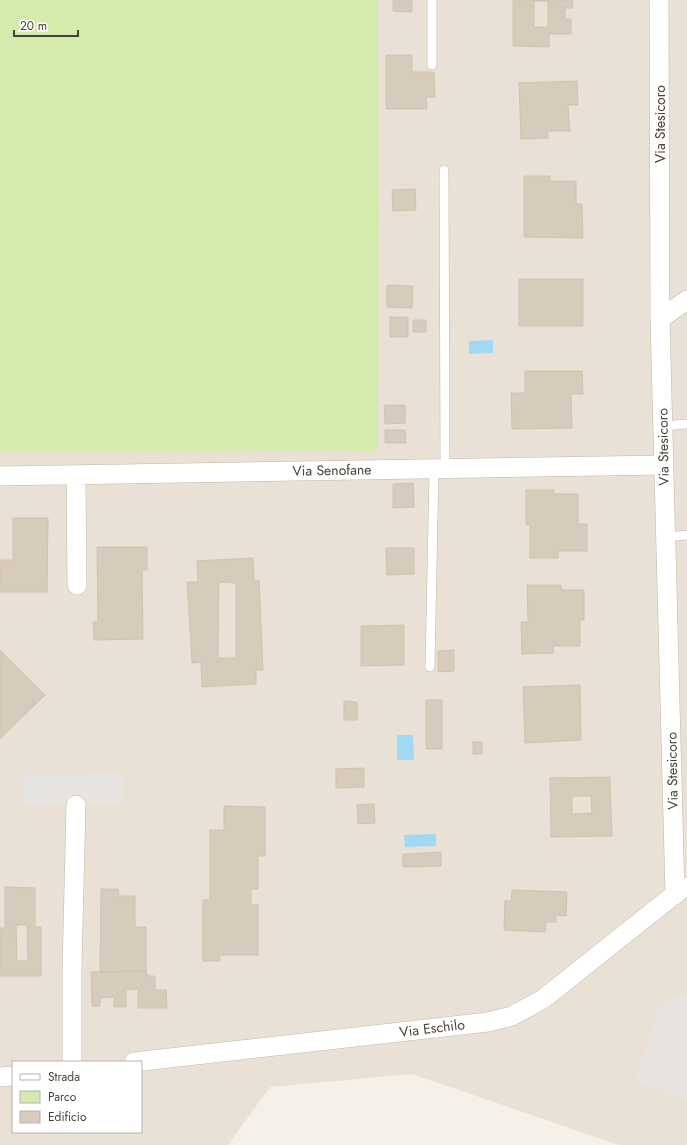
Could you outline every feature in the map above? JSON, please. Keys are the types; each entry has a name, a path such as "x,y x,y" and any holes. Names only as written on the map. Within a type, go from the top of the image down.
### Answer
{"street":[{"name":"Via Stesicoro","path":"659,0 660,319 666,536 681,890"},
{"path":"660,319 687,300"},
{"name":"Via Senofane","path":"0,476 664,465"},
{"path":"76,475 77,585"},
{"path":"72,1061 72,961 76,805"},
{"name":"Via Eschilo","path":"142,1061 488,1022 512,1016 543,999 681,890"},
{"path":"0,1077 12,1076"}],"lane":[{"path":"432,0 432,64"},
{"path":"430,668 439,468 444,170"},
{"path":"663,426 687,424"},
{"path":"666,536 687,534"}],"shaded area":[{"path":"0,0 687,0 687,1145 619,1145 412,1074 270,1087 228,1145 0,1145"},
{"path":"122,773 123,804 22,805 22,774"},
{"path":"687,994 687,1101 635,1081 660,1004 674,997"}],"green space":[{"path":"0,0 378,0 378,451 0,451"}],"water":[{"path":"493,340 493,353 469,354 469,341"},
{"path":"397,735 413,735 414,760 397,760"},
{"path":"436,834 436,846 405,847 404,835"}],"building":[{"path":"393,0 412,0 412,12 393,11"},
{"path":"513,0 572,0 573,8 565,8 565,19 571,19 571,34 549,34 549,47 513,46","holes":["534,1 548,1 548,27 534,27"]},
{"path":"386,55 412,55 412,72 434,72 435,97 426,97 427,109 386,109"},
{"path":"577,81 578,105 568,105 570,131 548,131 548,138 521,139 519,83"},
{"path":"524,176 550,176 550,181 576,181 576,204 582,204 583,238 524,237"},
{"path":"415,189 416,210 393,211 392,190"},
{"path":"519,279 583,279 583,326 519,326"},
{"path":"387,285 413,286 412,308 387,307"},
{"path":"390,317 408,317 408,337 390,337"},
{"path":"413,320 426,320 426,332 413,332"},
{"path":"525,371 582,371 583,394 571,394 572,428 512,429 511,393 525,393"},
{"path":"384,405 405,405 405,423 385,424"},
{"path":"385,430 405,430 406,443 385,443"},
{"path":"413,483 414,507 393,508 393,484"},
{"path":"526,490 554,490 554,494 578,494 578,524 587,524 587,551 558,551 558,558 530,558 530,525 526,525"},
{"path":"13,518 48,518 47,592 0,592 0,560 13,560"},
{"path":"97,547 147,547 147,570 142,570 143,639 94,640 93,622 98,622"},
{"path":"386,548 414,548 414,574 387,575"},
{"path":"253,558 254,581 259,580 263,670 256,670 256,684 202,687 201,662 192,663 187,582 198,582 197,561","holes":["219,582 236,583 236,658 218,658"]},
{"path":"527,585 561,585 562,590 584,590 584,620 580,620 580,646 553,646 554,653 522,654 521,622 528,622"},
{"path":"404,625 404,665 361,666 361,626"},
{"path":"0,650 45,695 0,739"},
{"path":"454,650 454,671 438,672 438,651"},
{"path":"580,685 581,740 525,743 523,687"},
{"path":"426,700 442,700 442,749 426,749"},
{"path":"344,701 357,702 357,720 344,720"},
{"path":"473,742 482,742 482,754 473,754"},
{"path":"364,768 364,787 336,788 336,769"},
{"path":"610,777 612,836 551,837 550,778","holes":["572,796 591,796 592,813 572,814"]},
{"path":"374,804 375,823 358,824 357,805"},
{"path":"224,806 265,807 265,856 258,856 258,889 251,889 251,905 258,905 258,955 220,955 220,961 203,961 203,900 210,900 210,830 224,830"},
{"path":"441,852 441,866 403,867 403,854"},
{"path":"5,887 35,888 35,927 41,927 41,976 0,976 0,928 5,928","holes":["16,925 27,925 28,961 17,961"]},
{"path":"101,889 118,889 119,896 135,896 135,927 146,927 146,971 100,972"},
{"path":"512,890 567,892 566,916 556,915 556,922 546,922 545,932 504,930 505,900 511,902"},
{"path":"146,971 148,976 155,976 155,990 166,990 167,1008 138,1008 138,989 126,990 126,1007 114,1007 114,997 100,998 100,1006 92,1006 91,972"}]}
